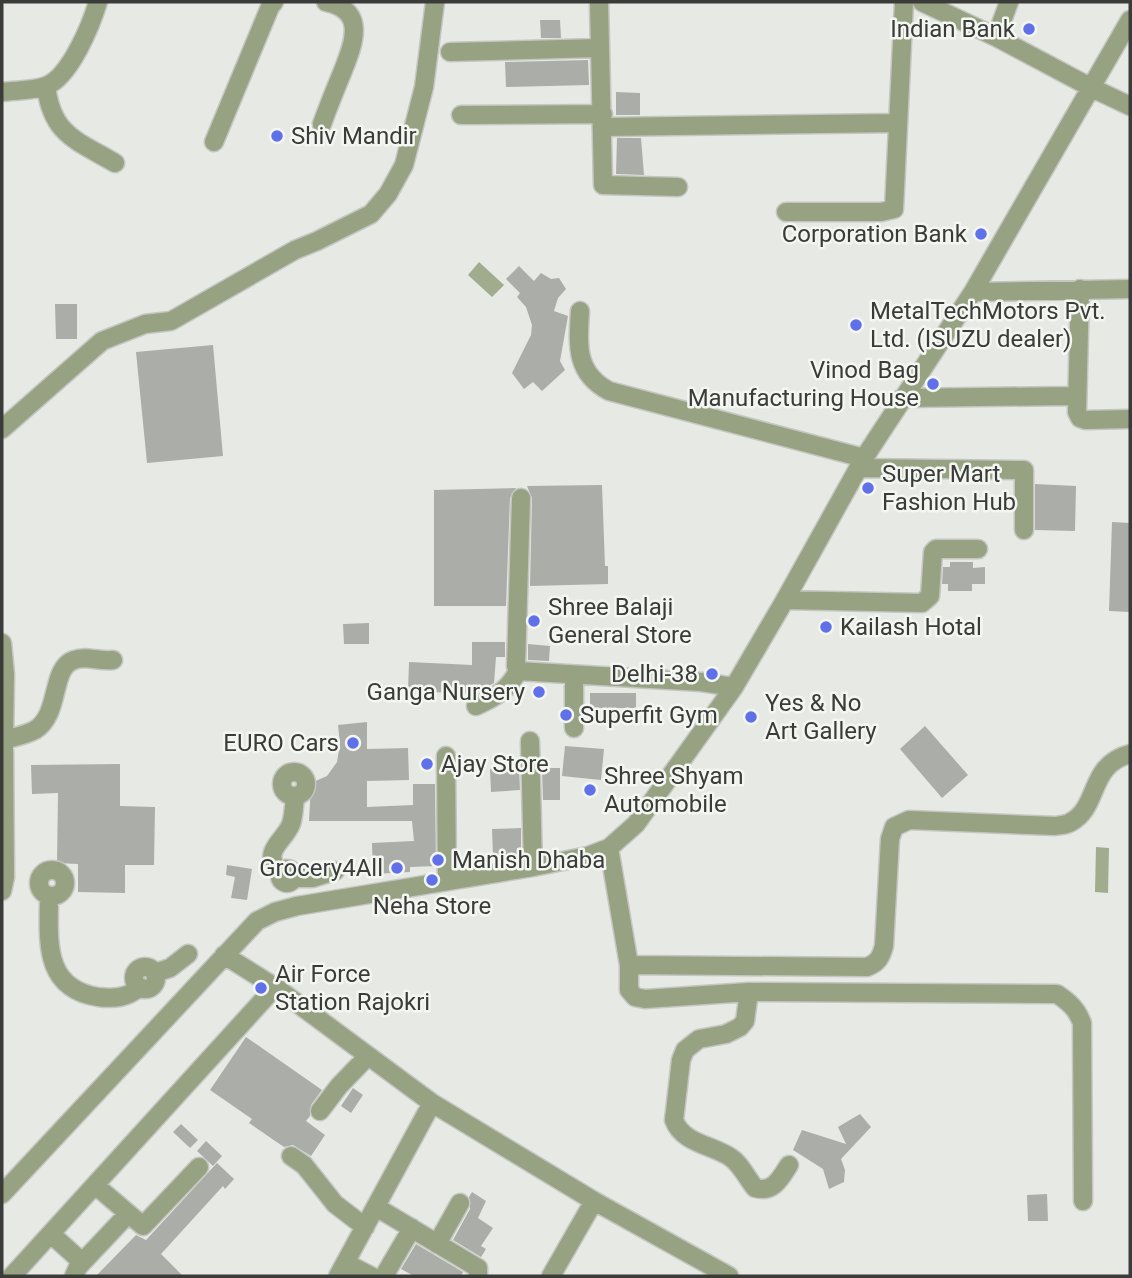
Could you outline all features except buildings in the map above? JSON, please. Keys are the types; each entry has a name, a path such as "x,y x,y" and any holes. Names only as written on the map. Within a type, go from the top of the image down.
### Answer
{"street":[{"path":"2,92 46,86 64,71 78,50 98,2"},
{"path":"214,142 274,2"},
{"path":"2,429 102,341 145,324 171,321 295,250 371,215 388,194 404,165 424,88 435,2"},
{"path":"599,2 603,185 678,187"},
{"path":"786,212 881,212 894,209 904,2"},
{"path":"922,2 941,6 1130,106"},
{"path":"996,37 1009,2"},
{"path":"322,124 355,33 351,17 334,3"},
{"path":"2,1194 257,921 275,912 588,856 609,848 636,824 734,687 862,463 973,292 1130,20"},
{"path":"450,52 598,48"},
{"path":"46,86 52,115 69,136 115,163"},
{"path":"461,115 603,121 897,123"},
{"path":"1080,289 1077,412 1080,418 1085,420 1130,419"},
{"path":"973,292 1130,289"},
{"path":"580,312 578,342 581,362 601,387 862,463 1024,470 1024,530"},
{"path":"902,398 1069,396"},
{"path":"477,706 510,686 518,671 521,498"},
{"path":"785,600 922,603 930,596 933,552 936,549 978,549"},
{"path":"2,643 5,674 5,877 2,891"},
{"path":"4,740 34,730 46,719 51,711 62,669 67,663 83,658 113,660"},
{"path":"518,671 701,682 734,687"},
{"path":"574,675 574,728"},
{"path":"530,741 533,867"},
{"path":"629,965 874,965 884,946 890,839 894,827 909,820 1055,826 1071,822 1083,811 1105,768 1120,757 1130,754"},
{"path":"446,756 447,881"},
{"path":"295,796 291,825 277,842 273,855 275,867 287,878 320,877 335,871"},
{"path":"609,848 629,965 629,990 635,997 645,999 749,992 1056,994 1069,1001 1082,1023 1083,1201"},
{"path":"275,912 287,878"},
{"path":"49,895 50,955 54,967 63,979 91,996 124,997 188,954"},
{"path":"224,955 275,987 432,1103 594,1201 696,1268 729,1276"},
{"path":"149,982 179,1004"},
{"path":"12,1276 275,987"},
{"path":"749,992 745,1021 740,1027 726,1034 699,1039 685,1050 681,1060 674,1120 686,1136 736,1162 755,1188 767,1190 776,1185 789,1165"},
{"path":"320,1111 339,1086 368,1056"},
{"path":"371,1276 342,1269 432,1103"},
{"path":"291,1156 304,1165 335,1204 365,1227"},
{"path":"95,1185 140,1226 145,1225 199,1167"},
{"path":"551,1276 594,1201"},
{"path":"437,1244 460,1203"},
{"path":"376,1207 478,1268 478,1276"},
{"path":"51,1234 78,1269 128,1214"},
{"path":"384,1276 412,1228"}],"shaded area":[{"path":"479,262 504,285 492,297 468,275"},
{"path":"1096,847 1109,848 1108,893 1095,892"}],"place":[{"name":"Indian Bank","path":"1029,29"},
{"name":"Shiv Mandir","path":"277,136"},
{"name":"Corporation Bank","path":"981,234"},
{"name":"MetalTechMotors Pvt. Ltd. (ISUZU dealer)","path":"856,325"},
{"name":"Vinod Bag Manufacturing House","path":"933,384"},
{"name":"Super Mart Fashion Hub","path":"868,488"},
{"name":"Shree Balaji General Store","path":"534,621"},
{"name":"Kailash Hotal","path":"826,627"},
{"name":"Delhi-38","path":"712,674"},
{"name":"Ganga Nursery","path":"539,692"},
{"name":"Superfit Gym","path":"566,715"},
{"name":"Yes & No Art Gallery","path":"751,717"},
{"name":"EURO Cars","path":"353,743"},
{"name":"Ajay Store","path":"427,764"},
{"name":"Shree Shyam Automobile","path":"590,790"},
{"name":"Manish Dhaba","path":"438,860"},
{"name":"Grocery4All","path":"397,868"},
{"name":"Neha Store","path":"432,880"},
{"name":"Air Force Station Rajokri","path":"261,988"}]}
